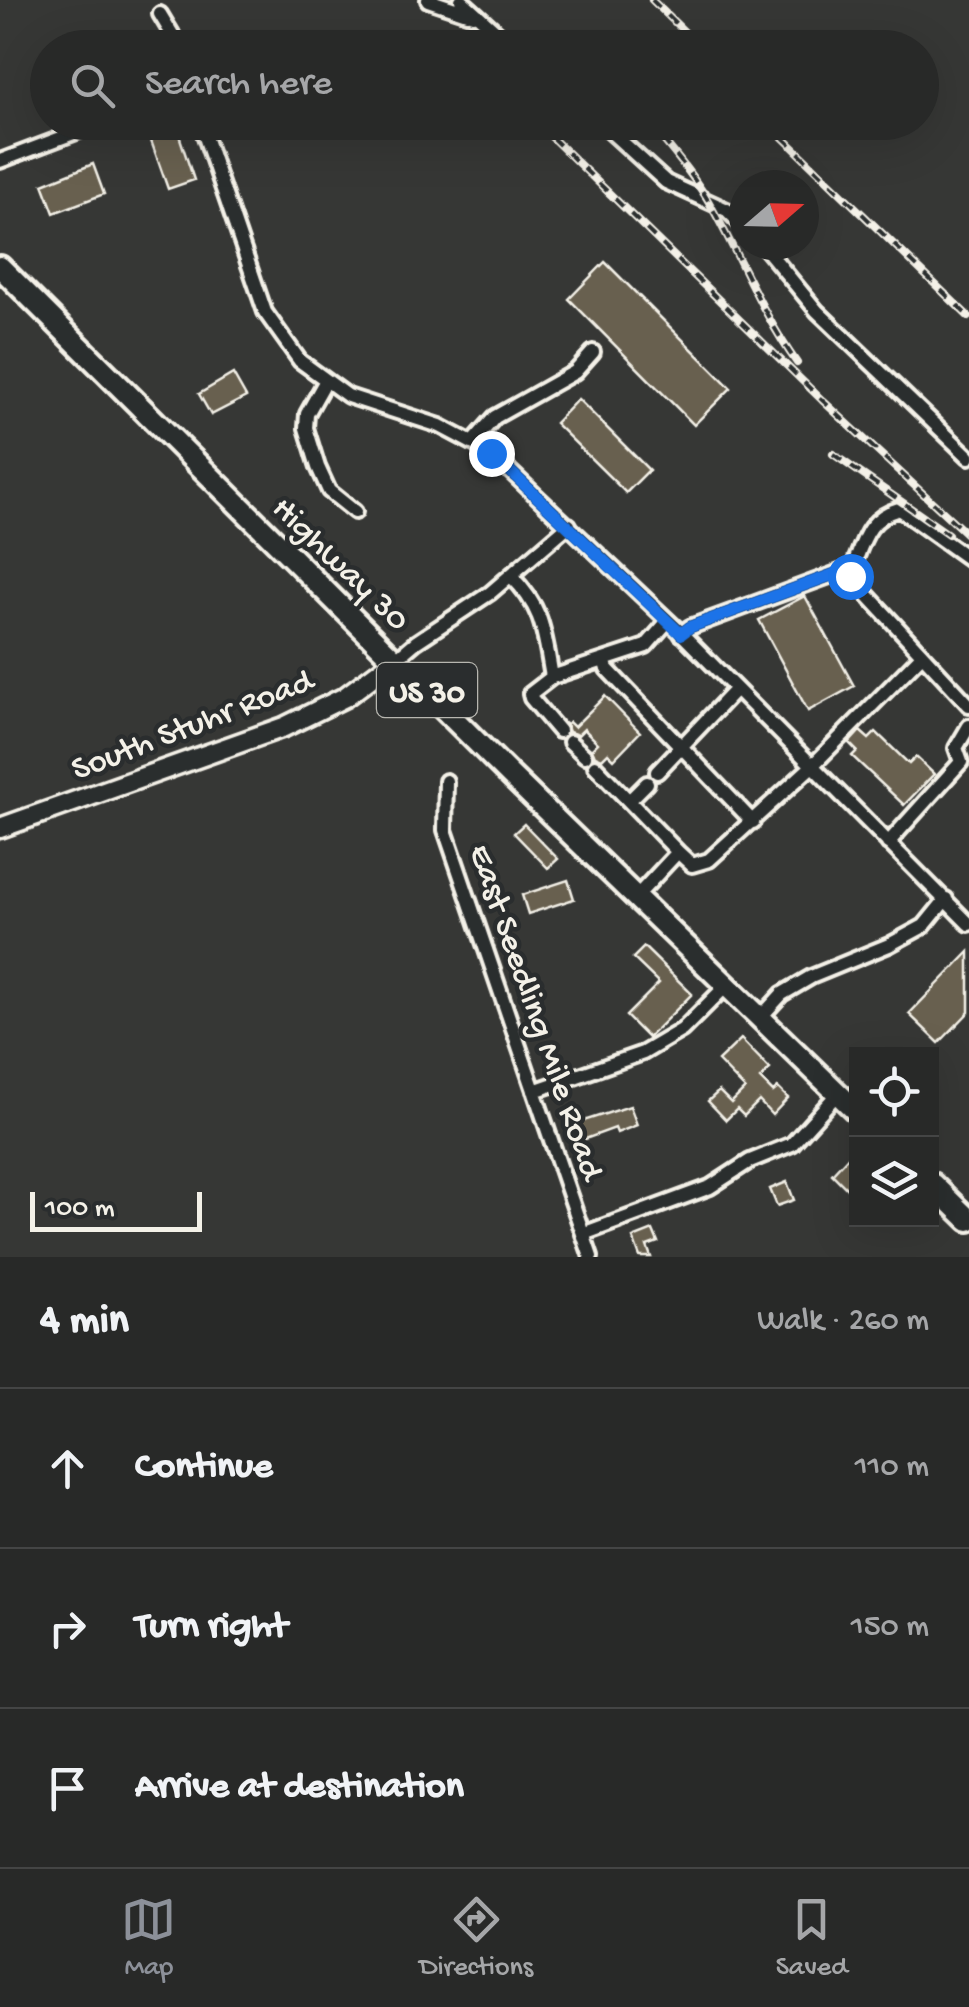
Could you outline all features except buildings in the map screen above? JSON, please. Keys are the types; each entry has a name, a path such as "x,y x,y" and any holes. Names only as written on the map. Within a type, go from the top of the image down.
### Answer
{"highway":[{"name":"Highway 30","path":"0,267 849,1104"},
{"path":"939,1191 969,1220"}],"main road":[{"name":"South Stuhr Road","path":"0,828 284,727 344,697 396,659"}],"street":[{"path":"428,0 480,18"},
{"path":"462,0 494,30"},
{"path":"160,14 170,30"},
{"path":"4,156 51,140"},
{"path":"206,140 265,312 300,362 348,396 440,426 491,453 668,621 969,924"},
{"path":"620,140 666,182 729,212"},
{"path":"775,260 817,311 969,457"},
{"path":"472,443 495,417 575,372 593,352"},
{"path":"325,382 307,414 306,428 329,491 355,512"},
{"path":"853,567 874,523 882,514 899,509 969,559"},
{"path":"396,659 511,576 569,525"},
{"path":"681,634 690,627 840,572 850,576 969,705"},
{"path":"511,576 531,596 541,616 552,677"},
{"path":"559,731 533,703 530,694 552,677 646,646 668,621"},
{"path":"570,742 692,864 709,860 811,767 921,656"},
{"path":"604,660 606,669 753,822"},
{"path":"657,772 736,690"},
{"path":"888,843 961,762 956,748 969,726"},
{"name":"East Seedling Mile Road","path":"446,781 445,830 591,1257"},
{"path":"629,801 646,783"},
{"path":"636,896 678,852"},
{"path":"760,1018 782,994 810,977 889,945 924,926 946,900"},
{"path":"534,1091 643,1053 682,1030 727,985"},
{"path":"583,1234 710,1187 750,1161 792,1144 838,1093"}],"railway":[{"path":"652,0 683,30"},
{"path":"555,140 822,400 969,536"},
{"path":"664,140 706,197 797,363"},
{"path":"786,140 969,317"},
{"path":"833,454 948,534"}],"route":[{"path":"491,453 681,634 690,627 840,572 850,576"}]}
